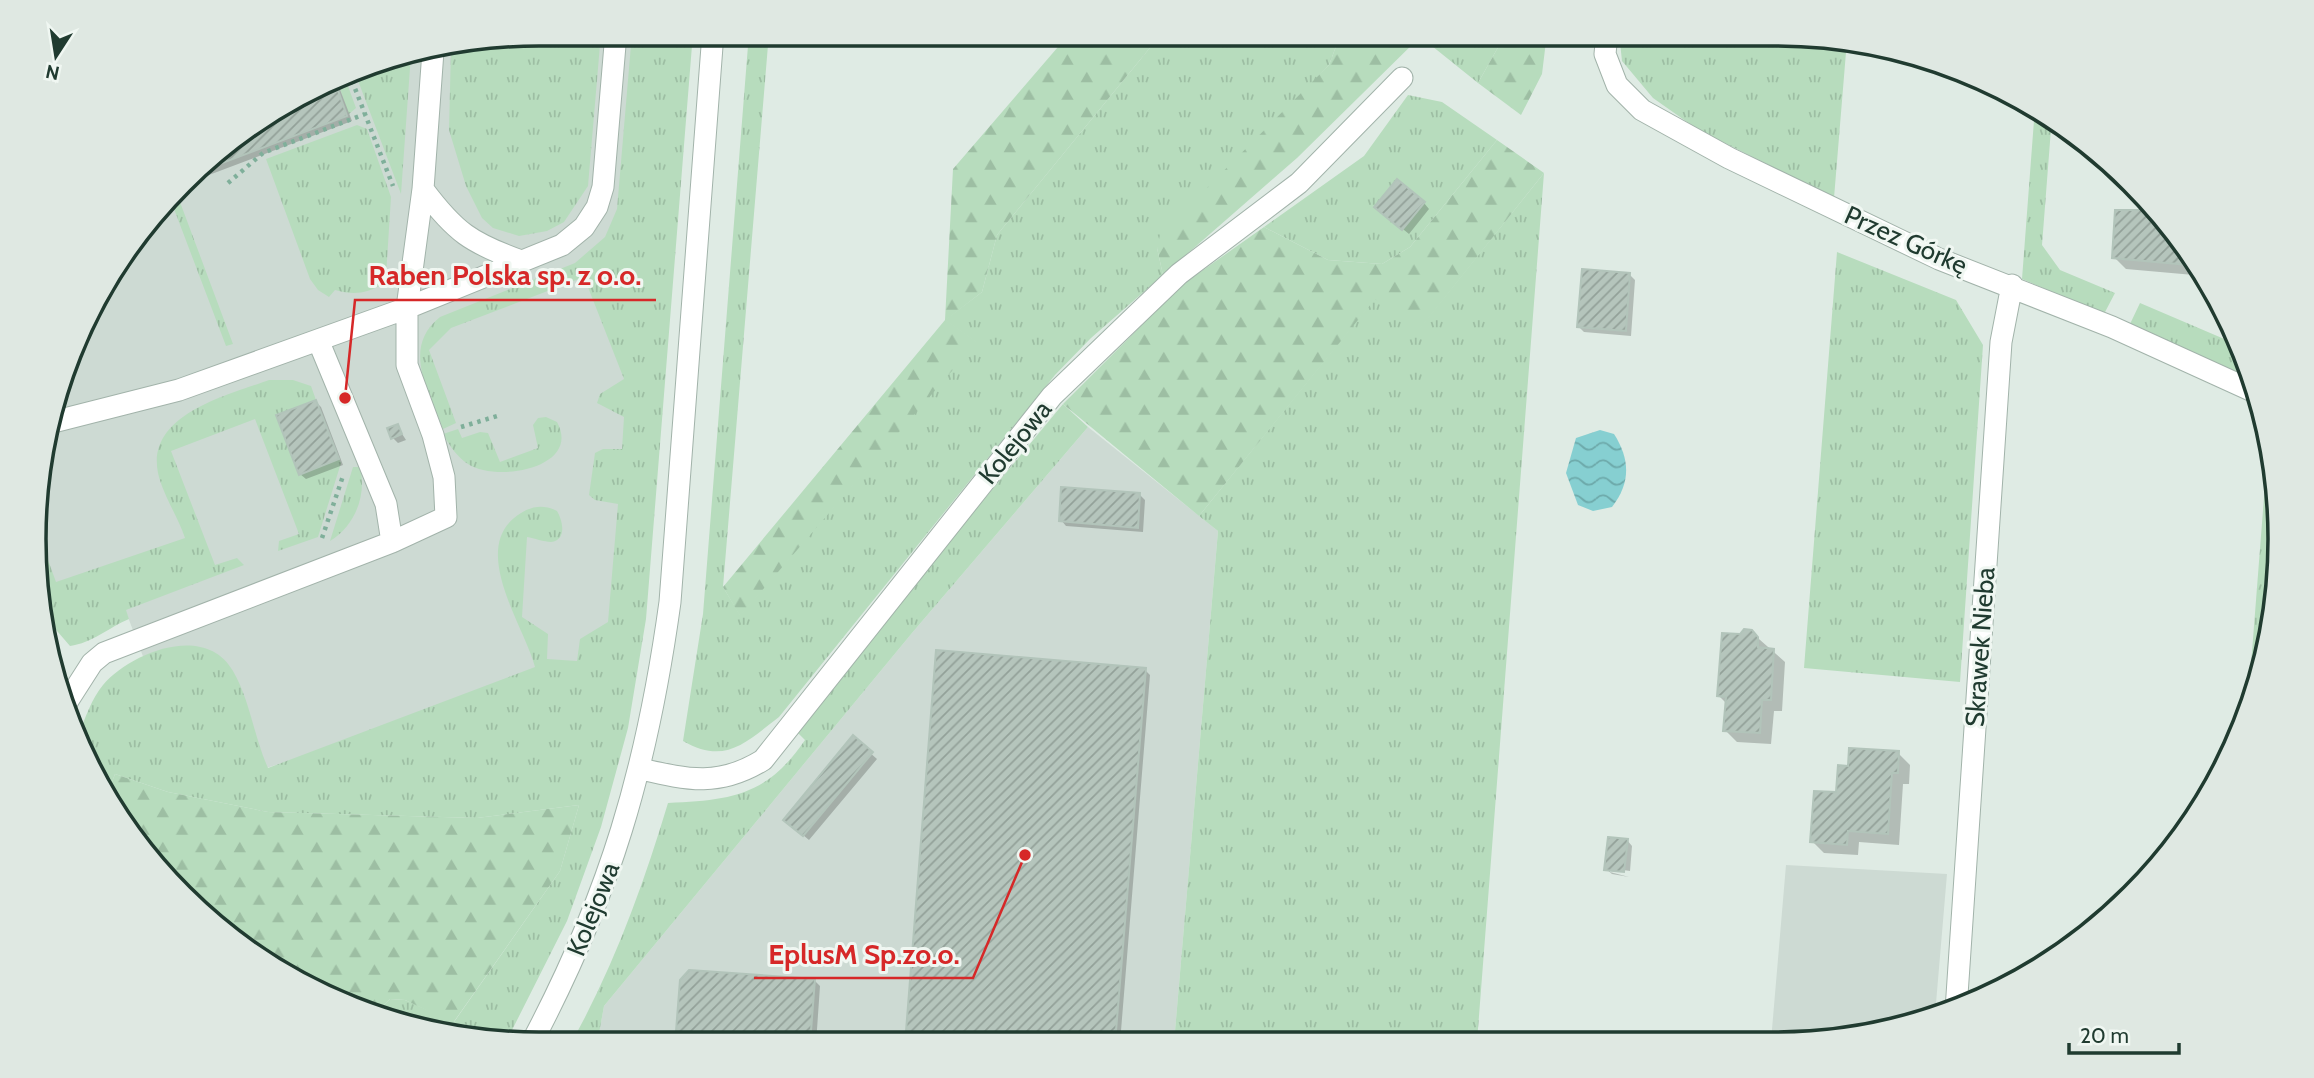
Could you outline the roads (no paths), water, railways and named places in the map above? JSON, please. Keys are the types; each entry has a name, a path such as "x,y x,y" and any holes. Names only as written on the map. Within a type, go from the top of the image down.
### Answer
{"street":[{"path":"60,421 179,390 407,308 562,245 584,227 597,207 603,187 615,46"},
{"name":"Kolejowa","path":"537,1032 593,913 619,843 657,694 670,602 712,46"},
{"name":"Przez Górkę","path":"1606,46 1605,54 1617,85 1642,110 1729,158 1939,259 2012,285 2244,387"},
{"path":"71,695 92,663 104,653 392,542 446,517 444,477 433,435 407,365 407,308 423,189 432,57"},
{"name":"Kolejowa","path":"640,769 668,775 716,779 740,774 763,760 1052,396 1179,274 1298,183 1402,78"},
{"path":"423,189 448,223 466,236 521,261"},
{"name":"Skrawek Nieba","path":"1957,998 2001,342 2012,285"},
{"path":"318,340 383,493 392,522 392,542"}],"water":[{"path":"1600,430 1614,434 1623,453 1626,471 1623,489 1612,507 1593,511 1578,505 1566,473 1576,438"}],"place":[{"name":"Raben Polska sp. z o.o.","path":"345,398"},
{"name":"EplusM Sp.zo.o.","path":"1025,855"}]}
